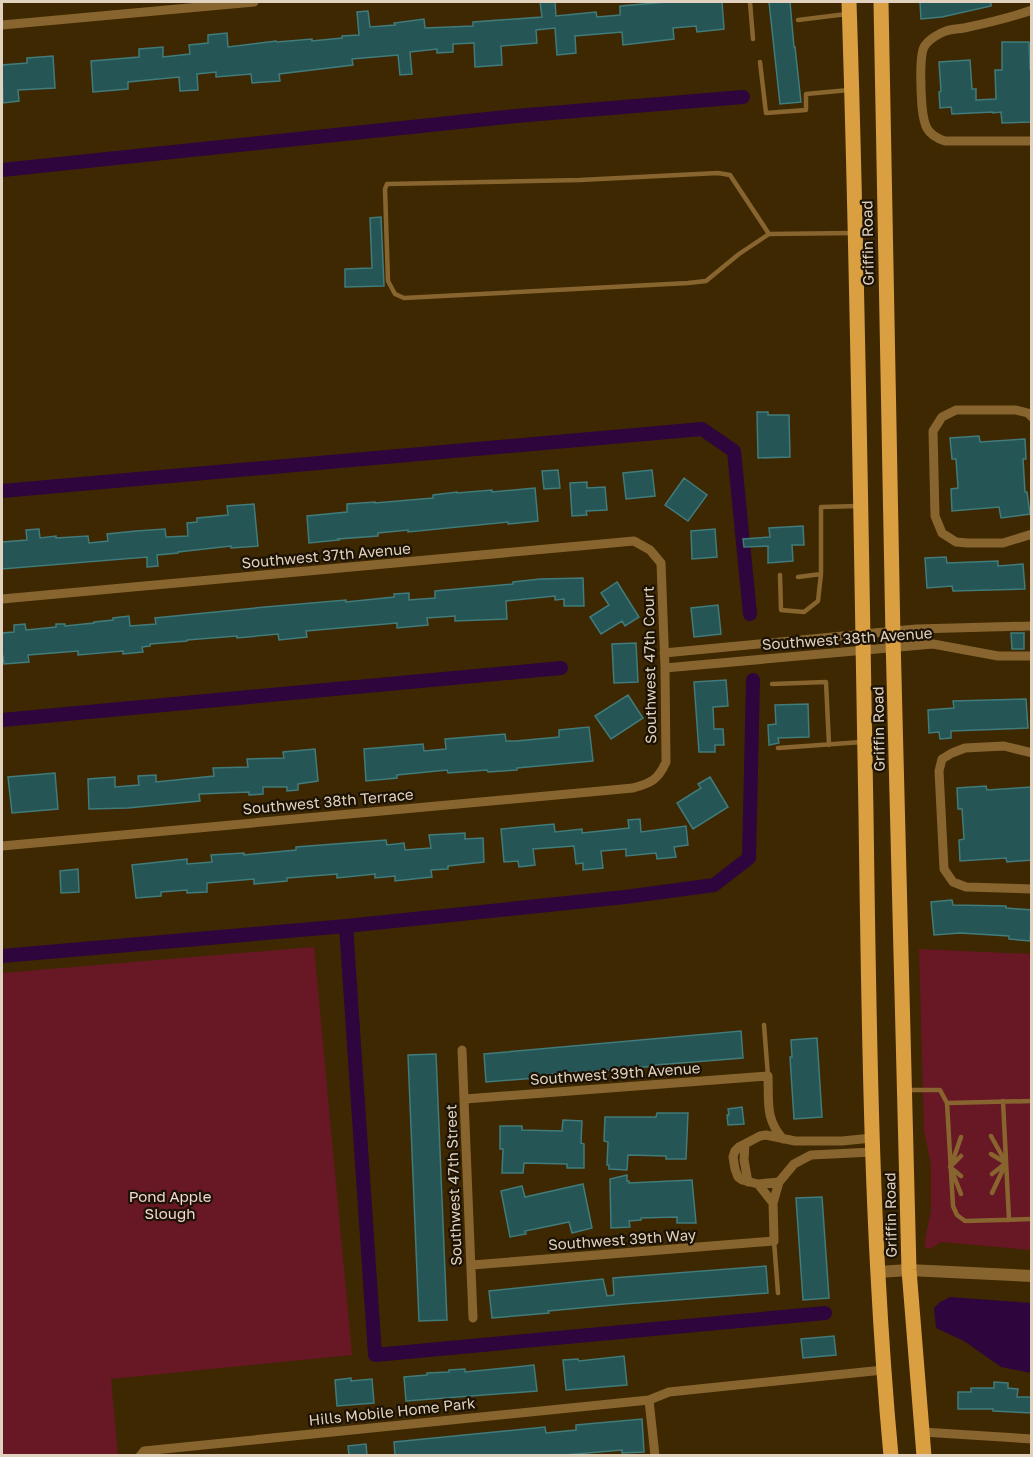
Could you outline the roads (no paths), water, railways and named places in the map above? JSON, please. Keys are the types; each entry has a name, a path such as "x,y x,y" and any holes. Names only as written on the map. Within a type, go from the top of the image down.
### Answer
{"main road":[{"name":"Griffin Road","path":"881,2 893,631 909,1270 924,1455"},
{"name":"Griffin Road","path":"849,8 856,233 873,1145 883,1370 891,1455"}],"street":[{"path":"2,25 254,2"},
{"path":"1032,10 944,31 932,38 924,47 921,58 923,120 927,130 934,138 945,141 1032,141"},
{"path":"1032,417 1028,413 1016,410 956,410 942,417 933,431 934,516 942,533 956,542 968,543 1003,543 1032,534"},
{"name":"Southwest 37th Avenue","path":"2,599 634,541 650,550"},
{"name":"Southwest 47th Court","path":"650,550 661,563 665,668 666,762 661,774 655,780"},
{"name":"Southwest 38th Avenue","path":"664,653 916,628 1032,626"},
{"name":"Southwest 38th Avenue","path":"665,668 933,644 998,656 1032,656"},
{"path":"1032,753 1004,746 965,748 942,759 939,771 944,869 953,882 966,887 1032,889"},
{"name":"Southwest 38th Terrace","path":"2,846 633,789 650,784 655,780"},
{"name":"Southwest 47th Street","path":"462,1050 473,1318"},
{"path":"768,1077 769,1116 775,1130 783,1139"},
{"name":"Southwest 39th Avenue","path":"465,1099 768,1077"},
{"path":"760,1136 769,1116"},
{"path":"779,1182 753,1183 738,1177 733,1157 735,1151 760,1136 766,1135 795,1141 842,1141 873,1145"},
{"path":"774,1241 772,1203 779,1182 795,1164 810,1155 873,1145"},
{"path":"753,1183 772,1203"},
{"name":"Southwest 39th Way","path":"472,1265 774,1241"},
{"path":"878,1272 909,1270 1032,1276"},
{"name":"Hills Mobile Home Park","path":"140,1455 144,1452 649,1400 669,1392 883,1370"},
{"path":"649,1400 655,1455"},
{"path":"922,1432 1032,1439"}],"lane":[{"path":"750,2 753,39"},
{"path":"798,20 849,8"},
{"path":"760,62 766,112 807,110 806,93 852,90"},
{"path":"769,234 730,175 718,173 580,180 387,184 385,189 388,281 395,294 404,298 706,281 739,254 769,234 856,233"},
{"path":"780,575 781,610 804,612 818,601 821,574 821,507 861,506"},
{"path":"798,577 821,574"},
{"path":"772,684 826,682 829,745"},
{"path":"778,748 864,742"},
{"path":"764,1025 768,1077"},
{"path":"904,1090 940,1090 947,1102 953,1206 957,1215 965,1221 1032,1219"},
{"path":"1004,1101 1009,1220"},
{"path":"947,1102 1032,1101"},
{"path":"992,1136 1006,1163"},
{"path":"961,1137 950,1167 961,1194"},
{"path":"991,1154 1006,1163"},
{"path":"950,1167 961,1156"},
{"path":"992,1174 1006,1163"},
{"path":"992,1193 1006,1163"},
{"path":"950,1167 961,1176"},
{"path":"774,1241 778,1293"}],"waterway":[{"path":"2,170 516,116 743,97"},
{"path":"2,491 702,429 734,451 750,614"},
{"path":"2,720 561,668"},
{"path":"2,956 346,926 625,897 714,885 749,858 753,680"},
{"path":"346,926 375,1355 825,1313"}],"park label":[{"name":"Pond Apple Slough","path":"170,1204"}]}
